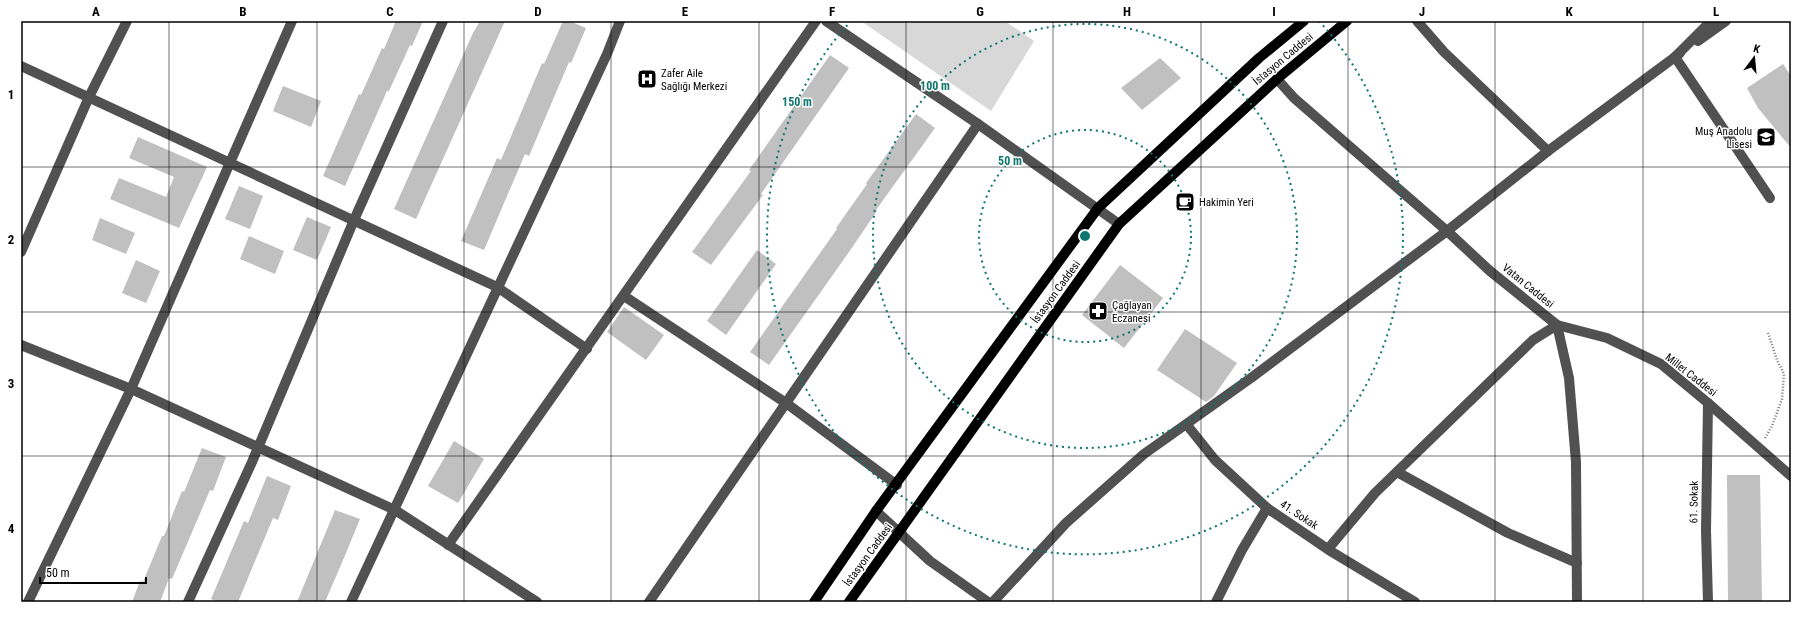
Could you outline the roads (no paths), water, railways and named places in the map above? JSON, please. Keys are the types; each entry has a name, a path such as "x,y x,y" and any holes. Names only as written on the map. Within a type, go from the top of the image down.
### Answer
{"main road":[{"name":"İstasyon Caddesi","path":"814,602 876,511 897,485 1098,208 1259,58 1304,21"},
{"name":"İstasyon Caddesi","path":"849,602 1119,224 1277,78 1347,21"}],"street":[{"path":"21,252 89,97 127,21"},
{"path":"28,602 131,389 229,162 292,21"},
{"path":"188,602 258,448 354,220 443,21"},
{"path":"351,602 607,54 620,21"},
{"path":"448,545 816,21"},
{"path":"826,21 978,124 1119,224"},
{"path":"1417,21 1444,52 1548,151"},
{"path":"1675,57 1711,21"},
{"path":"994,602 1066,524 1144,454 1187,425 1447,231 1548,151 1726,21"},
{"path":"1675,57 1770,198"},
{"path":"21,66 497,287 587,349"},
{"name":"Vatan Caddesi","path":"1277,78 1294,98 1447,231 1490,271 1557,325"},
{"path":"649,602 978,124"},
{"path":"624,296 786,403 897,485"},
{"path":"1328,549 1375,493 1396,472 1533,340 1557,325 1569,378 1576,462 1578,602"},
{"name":"Millet Caddesi","path":"1557,325 1607,338 1660,364 1708,403 1791,476"},
{"path":"21,345 131,389 395,510 537,602"},
{"name":"61. Sokak","path":"1708,403 1706,531 1708,602"},
{"name":"41. Sokak","path":"1187,425 1216,460 1267,508 1328,549 1416,602"},
{"path":"1396,472 1508,533 1577,563"},
{"path":"1216,602 1242,550 1267,508"},
{"path":"876,511 930,561 988,602"}],"place":[{"name":"Zafer Aile Sağlığı Merkezi","path":"647,79"},
{"name":"Muş Anadolu Lisesi","path":"1766,137"},
{"name":"Hakimin Yeri","path":"1185,202"},
{"name":"Çağlayan Eczanesi","path":"1098,311"}]}
